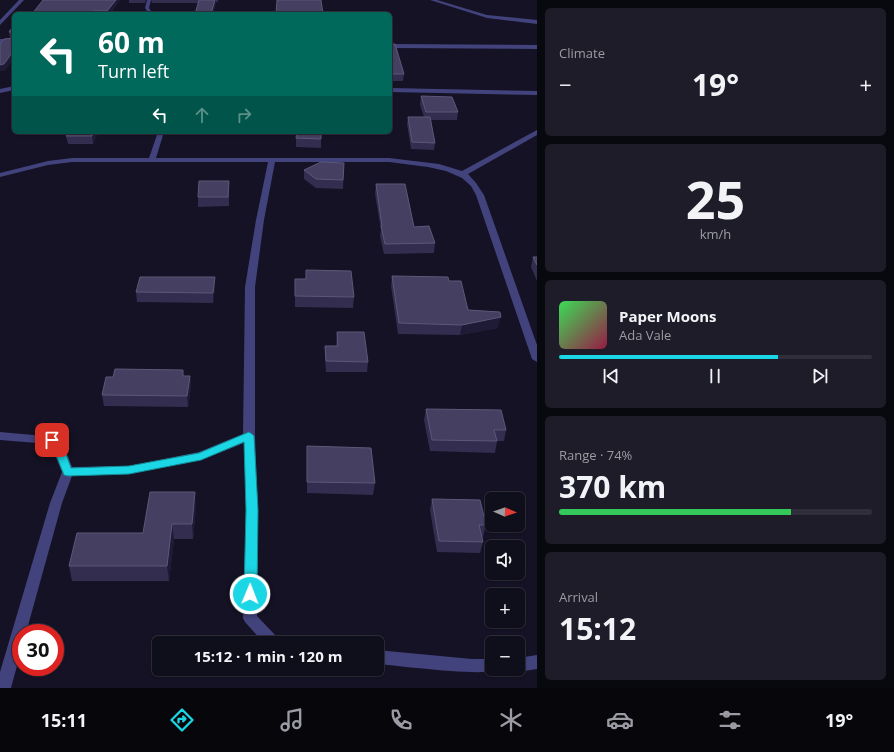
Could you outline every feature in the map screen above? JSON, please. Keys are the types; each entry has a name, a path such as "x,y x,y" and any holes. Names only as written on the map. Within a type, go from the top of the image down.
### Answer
{"street":[{"path":"0,23 22,0"},
{"path":"149,0 147,8 150,12"},
{"path":"432,0 487,16 537,22"},
{"path":"0,40 12,41"},
{"path":"392,46 537,47"},
{"path":"0,91 12,88"},
{"path":"392,90 537,93"},
{"path":"463,174 537,132"},
{"path":"152,159 160,134"},
{"path":"0,175 48,163 66,161 152,159 389,160 423,164 463,174 477,187 533,339 537,359"},
{"path":"267,636 250,618 252,510 249,436 250,287 260,220 272,160"},
{"path":"0,436 52,440 61,454 68,472 56,503 3,688"},
{"path":"68,472 129,470 201,456 249,436"},
{"path":"384,658 485,666"},
{"path":"525,664 537,662"}],"building":[{"path":"43,0 116,0 107,11 34,12"},
{"path":"199,0 215,0 212,12 196,12"},
{"path":"277,0 321,0 323,12 276,12"},
{"path":"12,38 12,53 4,64 0,65 0,44 4,39"},
{"path":"392,44 395,44 404,74 392,74"},
{"path":"421,96 452,97 458,112 426,112"},
{"path":"408,117 430,117 435,143 412,142"},
{"path":"67,134 92,134 92,136 66,136"},
{"path":"297,134 321,134 321,139 296,138"},
{"path":"321,162 344,163 343,180 316,179 304,170"},
{"path":"199,181 229,181 228,197 198,197"},
{"path":"376,184 405,184 414,227 429,226 435,243 385,244 381,226"},
{"path":"533,257 537,257 537,265"},
{"path":"306,270 351,271 354,297 295,296 295,279 306,279"},
{"path":"392,276 448,277 449,281 461,281 468,310 500,312 501,317 462,325 399,323"},
{"path":"140,277 215,277 213,293 136,292"},
{"path":"337,332 364,332 368,362 326,361 325,346 338,346"},
{"path":"115,369 183,370 183,376 190,376 187,396 102,395 106,377 113,377"},
{"path":"426,409 501,410 506,430 494,430 497,441 432,440"},
{"path":"307,446 371,448 375,483 307,482"},
{"path":"150,492 195,492 192,524 172,524 167,566 69,566 77,533 143,533"},
{"path":"432,499 480,500 485,521 485,525 479,525 483,542 439,541"}],"route":[{"path":"52,440 61,454 68,472 129,470 201,456 249,436 252,510 250,594"}]}
